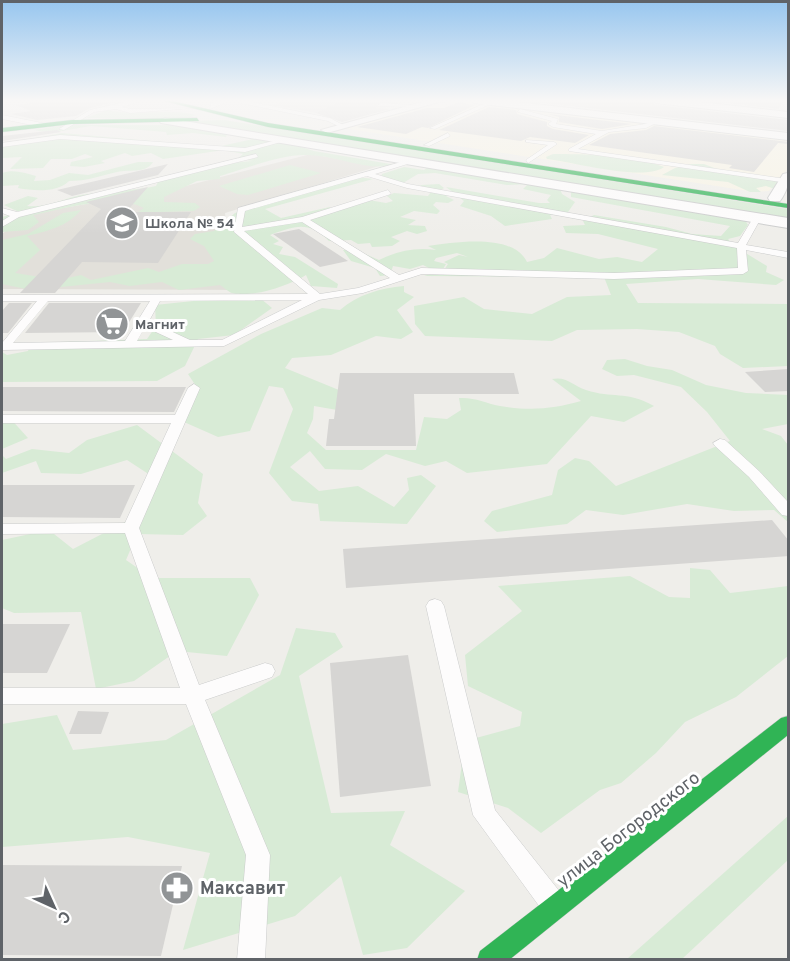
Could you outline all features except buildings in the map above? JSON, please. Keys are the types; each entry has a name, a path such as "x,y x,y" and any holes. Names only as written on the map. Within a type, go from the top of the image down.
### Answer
{"main road":[{"path":"403,145 789,206"},
{"path":"427,145 782,199"},
{"name":"улица Богородского","path":"489,960 789,724"}],"street":[{"path":"314,145 789,223"},
{"path":"782,199 787,179"}],"lane":[{"path":"2,225 16,215 259,155 245,150 169,145"},
{"path":"245,150 266,145"},
{"path":"528,161 553,145"},
{"path":"581,145 571,150 787,179"},
{"path":"237,230 241,210 412,161"},
{"path":"368,174 407,186 789,255"},
{"path":"237,230 303,219 388,192"},
{"path":"2,210 16,215"},
{"path":"2,298 318,297 359,291 421,271 614,276 743,271 741,246 757,218"},
{"path":"303,219 398,279"},
{"path":"237,230 318,297"},
{"path":"129,345 157,297"},
{"path":"3,347 224,344 318,297"},
{"path":"3,347 45,298"},
{"path":"142,322 190,344"},
{"path":"194,388 131,528 193,696 258,855 250,960"},
{"path":"2,419 180,419"},
{"path":"720,443 789,511"},
{"path":"2,529 131,528"},
{"path":"435,606 485,815 556,908"},
{"path":"2,696 193,696 265,671"}],"shaded area":[{"path":"451,145 788,145 788,168 769,191 755,192"},
{"name":"Школа № 54","path":"311,154 379,166 225,213 227,231 268,290 2,289 2,234 28,214 174,189"}],"green space":[{"path":"2,145 194,145 198,149 208,149 227,145 295,145 314,151 396,165 384,167 361,165 316,155 284,157 220,176 220,179 197,181 164,197 164,202 195,203 200,207 194,211 160,212 127,220 144,208 119,202 104,202 33,215 39,222 28,230 2,232 2,217 19,212 4,205 28,196 38,198 27,206 41,206 81,195 156,186 160,178 216,164 253,161 237,159 243,154 224,150 163,159 151,153 132,156 125,153 101,161 105,163 84,167 70,166 71,162 93,157 85,154 72,159 51,159 43,168 10,169 22,157 2,158"},
{"path":"320,145 381,145 788,209 788,221"},
{"path":"553,154 624,158 664,167 654,171 625,172 547,159 546,157"},
{"path":"138,162 153,162 142,170 122,171 69,181 52,189 24,189 18,188 19,185 2,186 2,173 11,171 36,176 34,181 50,180 69,173 88,175"},
{"path":"704,164 730,174 781,181 775,189 766,186 756,188 761,192 750,192 728,182 662,175 675,168"},
{"path":"290,165 321,173 248,195 237,194 219,186"},
{"path":"404,167 424,170 428,167 559,186 562,194 575,202 568,212 550,215 552,219 505,226 491,216 460,206 464,201 446,187 539,203 550,203 547,200 551,195 523,189 528,184 507,185 435,173 418,174 403,183 381,180 382,174"},
{"path":"359,177 373,179 265,209 281,218 330,207 331,211 348,208 363,199 386,203 393,201 387,196 394,193 428,196 431,192 418,189 421,185 439,184 444,188 441,190 451,194 446,196 454,200 448,203 436,202 433,205 440,211 437,214 414,211 400,217 416,220 408,225 425,226 427,231 417,234 407,231 391,237 400,241 392,246 372,247 370,243 358,244 351,240 329,241 314,230 301,227 270,235 279,241 273,244 283,247 279,254 295,257 338,284 337,288 311,286 306,275 280,287 250,294 232,293 220,285 179,290 162,282 130,286 110,282 31,290 2,284 2,240 28,234 63,213 81,210 63,224 27,236 40,250 15,273 59,280 81,275 91,280 148,268 159,272 182,264 208,264 214,261 204,246 190,239 195,234 214,231 235,213"},
{"path":"571,191 745,220 748,225 740,236 728,239 734,246 767,266 766,272 784,280 776,285 698,279 626,284 638,303 788,304 788,366 743,368 720,354 715,346 679,332 637,329 577,330 552,341 425,336 415,324 414,306 464,297 484,309 532,314 567,297 611,295 604,277 424,276 444,270 448,264 444,262 459,255 468,257 457,253 436,258 434,261 446,264 443,269 433,270 423,265 410,269 393,266 390,275 380,276 375,268 351,261 343,250 356,250 379,260 407,251 436,250 428,246 483,242 510,247 520,253 527,262 544,258 557,248 599,259 617,257 642,262 658,249 598,234 566,233 563,226 585,225 583,221 594,215 666,227 692,234 721,236 730,226 571,197"},
{"path":"404,286 404,292 414,297 397,310 413,332 401,339 376,336 331,355 292,358 285,368 356,397 343,411 314,406 313,419 307,433 326,450 416,450 424,417 447,419 461,410 459,398 531,409 581,401 552,379 557,378 595,393 627,396 654,406 624,422 591,416 547,464 467,473 446,461 425,466 386,454 362,470 325,469 310,451 290,467 319,491 358,486 394,507 409,490 407,478 421,475 436,486 407,524 320,521 318,504 292,501 269,473 293,409 283,388 269,386 250,431 218,437 184,422 198,389 188,374 261,334 322,308 340,310 369,293"},
{"path":"222,298 260,298 272,308 234,335 198,339 185,366 157,381 2,382 2,352 7,355 28,351 31,343 147,339 156,326 155,305"},
{"path":"625,359 647,366 672,370 706,385 746,393 788,395 788,424 762,429 781,436 788,445 788,522 774,510 734,511 687,504 623,515 586,510 567,524 497,532 484,521 492,511 552,495 558,470 575,458 589,461 616,486 730,441 707,412 681,387 634,375 617,376 602,369 607,360"},
{"path":"9,417 28,438 2,449 2,418"},
{"path":"137,425 203,474 198,503 207,516 183,535 137,534 126,560 152,578 250,578 259,595 227,656 177,651 134,681 96,689 81,612 14,613 2,608 2,540 49,530 73,549 129,520 153,477 127,460 81,474 41,473 36,461 2,473 2,455 6,459 32,449 69,453 87,440"},
{"path":"690,568 710,570 730,593 788,586 788,656 736,697 685,722 656,753 621,783 600,790 541,833 508,808 458,792 465,741 520,726 522,712 468,686 465,655 522,611 498,586 630,576 669,597 690,598"},
{"path":"296,628 335,633 343,647 299,676 331,813 405,811 390,845 465,891 407,948 363,955 341,876 295,916 183,950 210,853 128,837 2,847 2,724 57,715 73,750 166,740 280,675"},
{"path":"788,816 788,860 682,959 627,959"}],"traffic: fast":[{"path":"395,145 788,206"},
{"path":"489,960 788,724"}],"place":[{"name":"Школа № 54","path":"122,223"},
{"name":"Магнит","path":"112,324"},
{"name":"Максавит","path":"177,888"}]}
